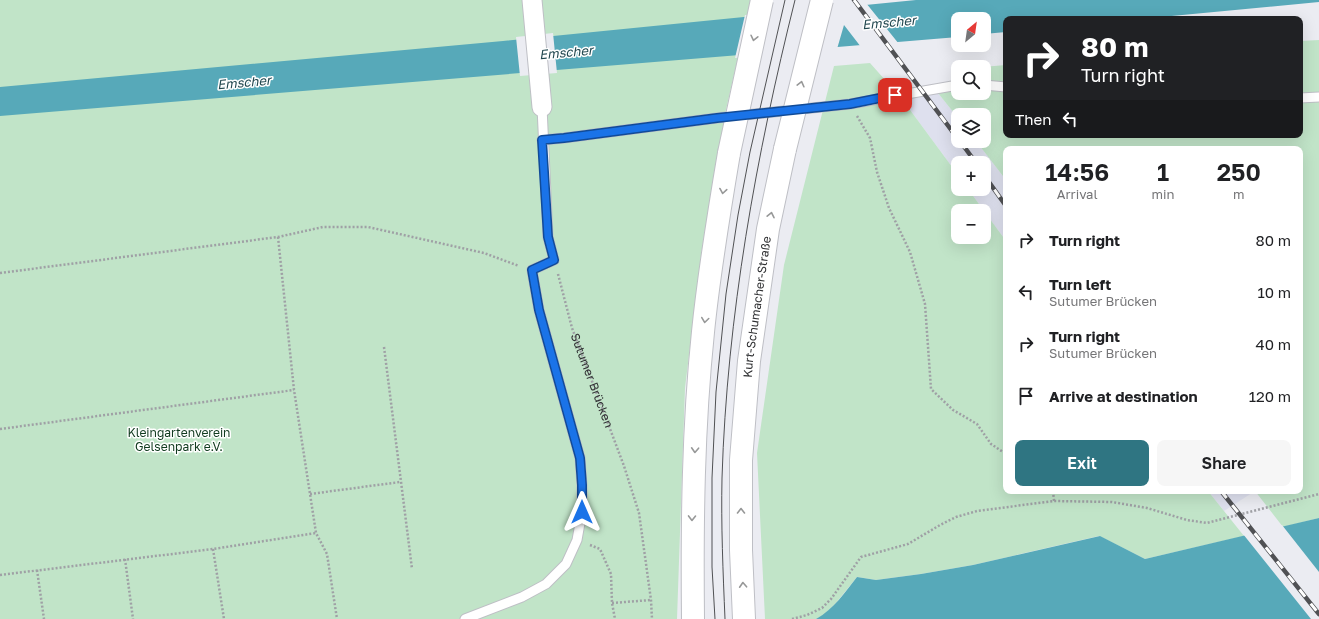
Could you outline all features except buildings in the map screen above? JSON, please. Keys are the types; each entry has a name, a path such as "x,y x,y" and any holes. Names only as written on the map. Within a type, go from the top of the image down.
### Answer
{"main road":[{"path":"693,619 693,479 703,332 717,223 729,153 762,0"},
{"name":"Kurt-Schumacher-Straße","path":"744,619 741,550 741,460 749,361 768,229 785,150 822,0"}],"street":[{"path":"532,3 542,107"}],"lane":[{"path":"542,140 717,118 850,104 951,86"},
{"path":"991,86 1003,87"},
{"path":"1303,98 1319,97"},
{"path":"465,619 522,596 546,584 566,564 577,540 582,512 580,458 539,310 532,270 554,260 548,237 542,140 542,107"}],"path":[{"path":"850,104 870,138 877,172 889,208 910,252 925,304 931,389 953,410 977,424 991,444 1003,452"},
{"path":"0,273 278,237 323,227 368,227 484,253 532,270"},
{"path":"278,237 294,390 316,533 327,554 336,619"},
{"name":"Sutumer Brücken","path":"554,260 572,328 624,466 639,513 651,600 652,619"},
{"path":"384,347 412,569"},
{"path":"0,429 294,390"},
{"path":"310,494 400,482"},
{"path":"1053,494 1054,501"},
{"path":"792,619 807,615 822,608 831,600 861,557 908,544 956,517 978,511 1054,501 1112,502 1147,508 1187,520 1207,523 1319,494"},
{"path":"0,575 213,549 316,533"},
{"path":"577,540 600,549 611,574 612,603 615,619"},
{"path":"213,549 224,619"},
{"path":"124,559 133,619"},
{"path":"37,570 44,619"},
{"path":"612,603 651,600"}],"shaded area":[{"path":"938,93 951,109 951,148 981,148 988,156 951,156 951,166 902,99"},
{"path":"991,160 1003,176 1003,237 991,220 991,204 979,204 973,196 991,196"},
{"path":"1210,494 1250,494 1224,511"}],"green space":[{"name":"Kleingartenverein Gelsenpark e.V.","path":"0,0 751,0 725,114 702,248 685,388 677,619 0,619"},
{"path":"1319,40 1319,518 1283,527 1257,494 1303,494 1303,146 1003,146 1003,176 991,160 991,156 988,156 981,148 991,148 991,108 951,108 951,109 938,93 951,91 951,100 991,100 991,66 1003,65 1003,138 1303,138 1303,41"},
{"path":"870,63 902,99 951,166 951,196 973,196 979,204 951,204 951,244 991,244 991,220 1003,237 1003,494 1210,494 1244,536 1145,559 1099,536 973,565 921,574 876,580 857,577 836,603 825,614 816,619 765,619 757,453 784,265 834,66"}],"water":[{"name":"Emscher","path":"916,0 1319,0 1319,2 1172,16 1003,16 1003,32 991,33 991,12 951,12 951,38 0,116 0,87 503,41"},
{"path":"1319,518 1319,619 816,619 834,605 857,577 876,580 921,574 973,565 1100,536 1145,559"}],"pier":[{"path":"866,3 899,44 861,47 844,25 837,49 735,58 745,15"},
{"path":"553,33 557,73 520,76 516,37"},
{"path":"1282,525 1319,572 1319,619 1311,619 1243,534"}],"tram line":[{"path":"715,619 712,567 712,478 716,392 726,294 738,215 750,152 785,0"},
{"path":"725,619 722,478 730,357 737,297 756,177 795,0"}],"railway":[{"path":"854,0 951,130"},
{"path":"965,148 971,156"},
{"path":"991,185 1003,202"},
{"path":"1223,494 1319,614"}],"route":[{"path":"582,512 580,458 539,310 532,270 554,260 548,237 542,140 717,118 850,104 895,95"}]}
